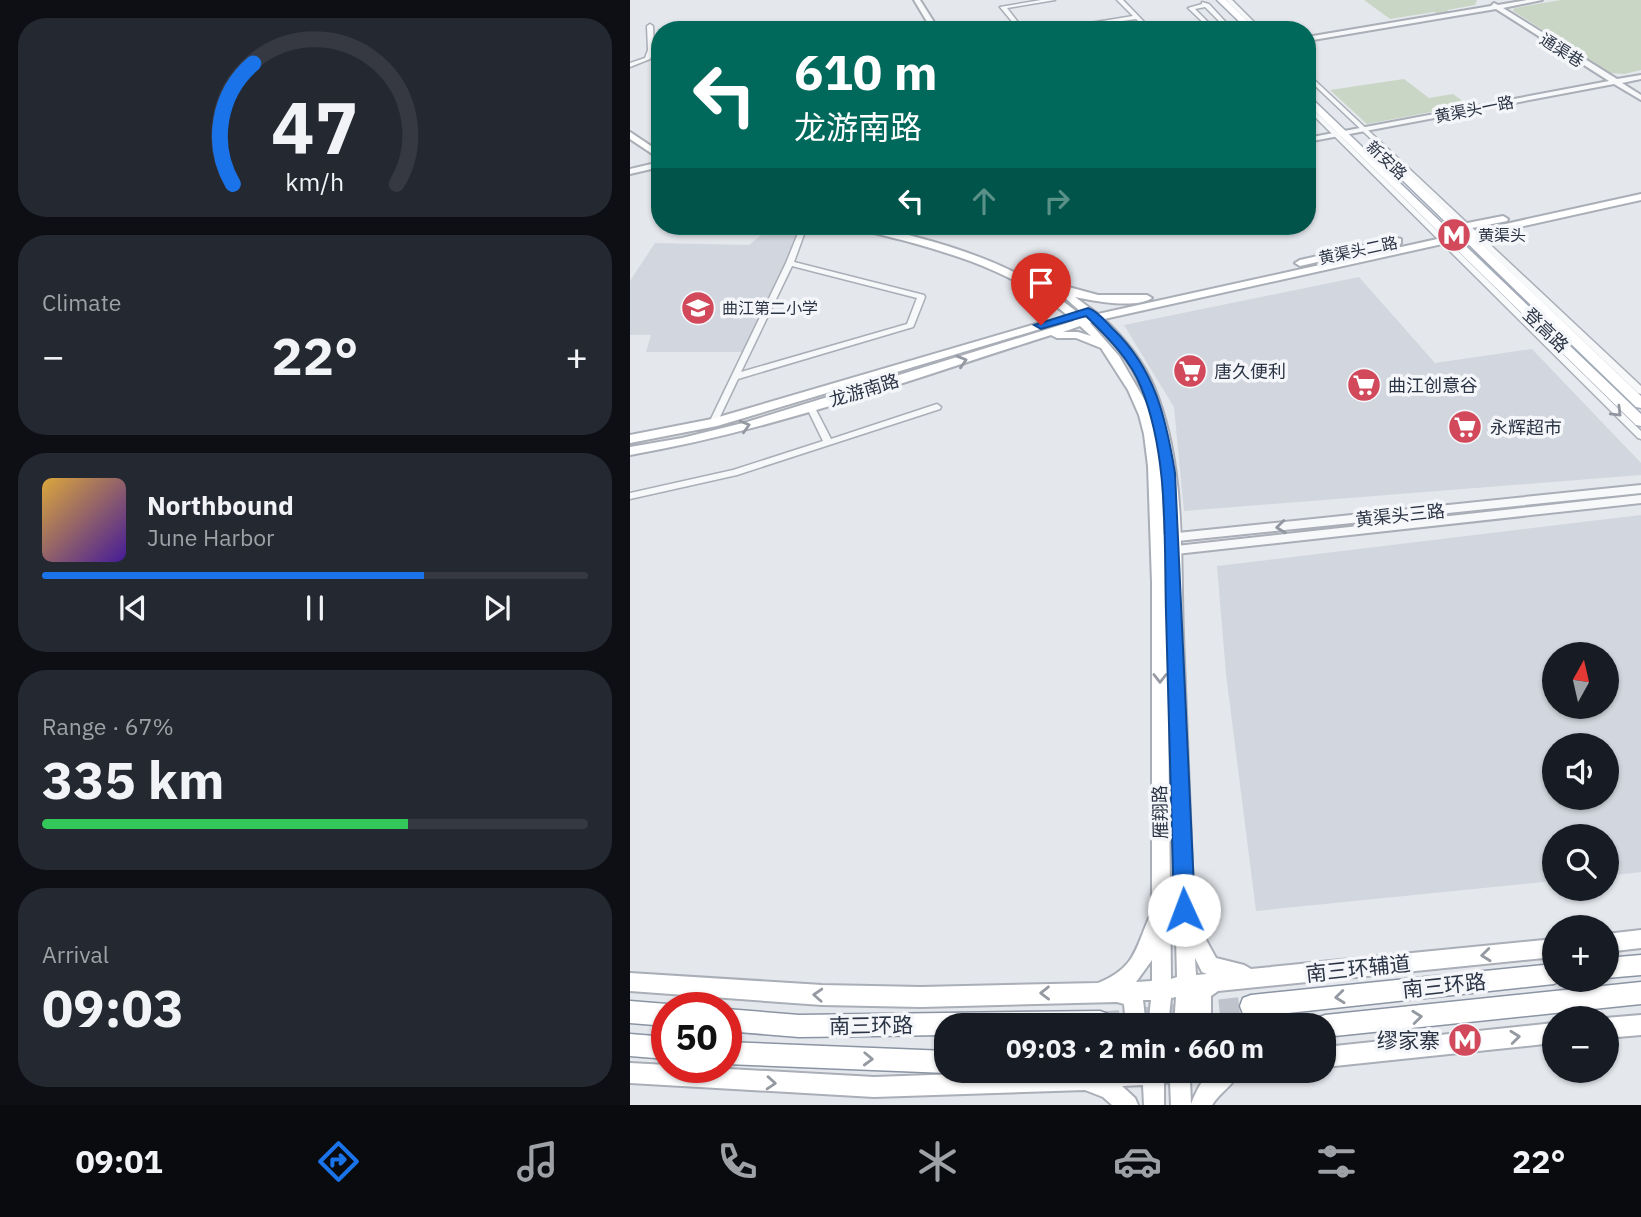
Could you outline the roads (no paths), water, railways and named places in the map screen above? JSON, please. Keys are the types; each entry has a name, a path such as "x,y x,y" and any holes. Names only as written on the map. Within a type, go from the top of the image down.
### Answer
{"main road":[{"path":"1222,0 1243,21"},
{"path":"1208,3 1229,21"},
{"name":"新安路","path":"1316,93 1351,132 1456,233"},
{"name":"新安路","path":"1316,104 1351,132"},
{"path":"630,135 651,155"},
{"path":"630,146 651,158"},
{"name":"黄渠头二路","path":"1086,316 1641,189"},
{"name":"黄渠头二路","path":"1456,233 1641,197"},
{"name":"登高路","path":"1456,233 1641,404"},
{"name":"登高路","path":"1456,233 1641,422"},
{"name":"雁翔路","path":"895,235 937,245 999,267 1086,316 1135,390 1149,427 1165,545 1184,910 1187,985 1185,1013"},
{"name":"雁翔路","path":"914,235 980,253 1028,272 1050,285 1126,351 1148,386 1160,425 1168,473 1165,545 1162,990 1159,1013"},
{"path":"1050,285 1090,299 1152,301"},
{"path":"1126,351 1119,331 1123,321 1152,301"},
{"name":"龙游南路","path":"630,450 714,435 1021,342 1086,316"},
{"name":"龙游南路","path":"630,439 712,423 1086,316"},
{"path":"1021,342 1073,334 1088,338 1109,350"},
{"path":"1094,993 1115,987 1146,955 1154,937 1161,891"},
{"path":"1184,910 1194,939 1209,965 1224,971 1270,977"},
{"path":"1619,942 1641,939"},
{"name":"南三环辅道","path":"630,982 868,997 1094,993 1162,990 1187,985 1542,949"},
{"path":"1619,967 1641,965"},
{"name":"南三环路","path":"1251,1006 1542,975"},
{"path":"1201,1013 1201,992 1216,982"},
{"path":"1117,992 1133,997 1136,1013"},
{"name":"南三环路","path":"1336,1025 1641,993"},
{"path":"630,1012 651,1014"},
{"name":"南三环路","path":"742,1021 799,1026 934,1024"},
{"path":"1619,1027 1641,1025"},
{"path":"1336,1056 1542,1034"},
{"path":"630,1045 651,1047"},
{"name":"南三环路","path":"742,1054 934,1061"},
{"path":"630,1073 874,1087 992,1083"},
{"path":"1097,1083 1128,1105"},
{"path":"1146,1083 1154,1105"},
{"path":"1181,1083 1181,1105"},
{"path":"1201,1105 1216,1083"}],"street":[{"path":"910,0 923,21"},
{"path":"916,0 930,21"},
{"path":"1015,21 1003,7 1052,0"},
{"path":"1121,0 1142,21"},
{"path":"1201,0 1208,3 1223,21"},
{"path":"1229,0 1251,21"},
{"name":"通渠巷","path":"1485,0 1641,98"},
{"path":"1316,36 1527,0"},
{"path":"1494,6 1539,0"},
{"path":"1205,21 1191,8 1208,3"},
{"path":"1111,21 1138,17"},
{"path":"630,65 647,60 651,50 650,26"},
{"name":"黄渠头一路","path":"1316,138 1641,77"},
{"path":"1316,87 1351,132 1456,233 1641,391"},
{"path":"1316,111 1351,132"},
{"path":"630,172 651,165"},
{"path":"1456,233 1641,436"},
{"path":"712,423 790,263 801,235"},
{"path":"735,377 910,325 921,297 790,263"},
{"path":"810,406 828,442"},
{"path":"630,496 734,473 937,407"},
{"name":"黄渠头三路","path":"1165,545 1641,489"},
{"name":"黄渠头三路","path":"1165,545 1641,499"}],"tunnel":[{"path":"1185,1013 1251,1006"}],"place":[{"name":"黄渠头","path":"1454,235"},
{"name":"曲江第二小学","path":"698,308"},
{"name":"唐久便利","path":"1190,371"},
{"name":"曲江创意谷","path":"1364,385"},
{"name":"永辉超市","path":"1465,427"},
{"name":"缪家寨","path":"1465,1040"}]}
